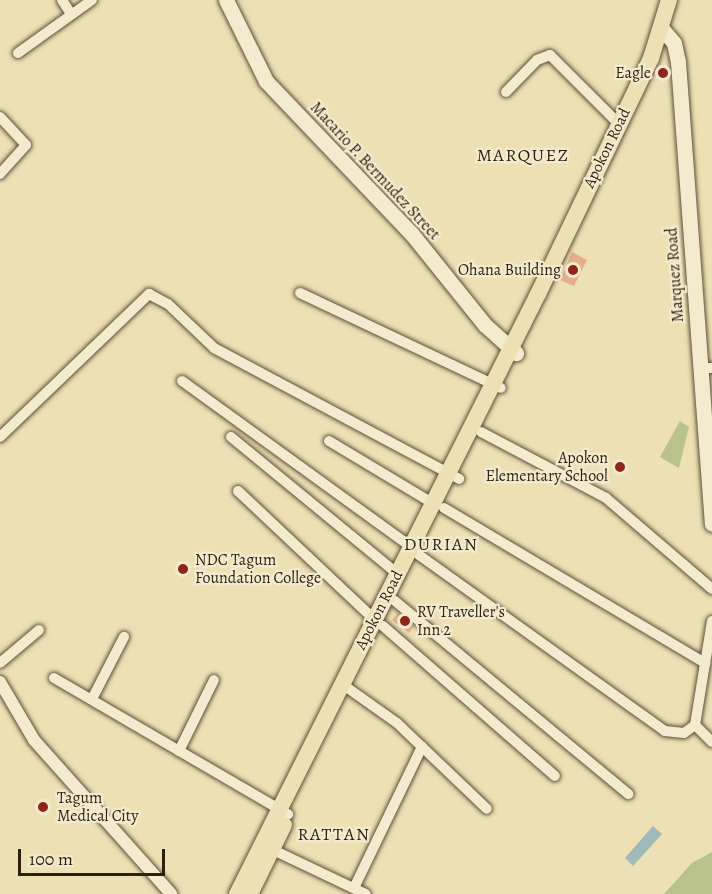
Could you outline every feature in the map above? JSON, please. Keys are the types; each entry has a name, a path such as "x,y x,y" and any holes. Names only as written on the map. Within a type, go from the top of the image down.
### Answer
{"highway":[{"name":"Apokon Road","path":"379,622 395,601 415,551 454,477 662,29 669,0"},
{"name":"Apokon Road","path":"454,477 481,432 496,386"},
{"name":"Apokon Road","path":"250,894 267,847 379,622 398,574 415,551"},
{"name":"Apokon Road","path":"237,894 267,847"}],"main road":[{"name":"Macario P. Bermudez Street","path":"226,0 266,81 399,220 512,350"},
{"name":"Marquez Road","path":"662,29 674,43 678,62 706,368 712,524"}],"street":[{"path":"62,0 71,14"},
{"path":"18,53 92,0"},
{"path":"506,92 537,60 550,55 618,123"},
{"path":"0,174 26,145 1,119"},
{"path":"300,293 496,386"},
{"path":"0,436 149,294 168,304 214,348 454,477"},
{"path":"182,381 652,723 673,734 695,725"},
{"path":"481,432 606,498 712,589"},
{"path":"231,437 398,574"},
{"path":"329,441 705,663"},
{"path":"238,491 379,622 555,776"},
{"path":"395,601 628,794"},
{"path":"695,725 712,628"},
{"path":"0,663 39,630"},
{"path":"92,699 124,637"},
{"path":"54,678 284,812"},
{"path":"179,751 214,680"},
{"path":"0,682 34,740 171,894"},
{"path":"346,687 422,747 487,809"},
{"path":"695,725 712,742"},
{"path":"354,888 422,747"},
{"path":"267,847 366,894"}],"green space":[{"path":"680,421 689,427 679,468 660,457"},
{"path":"712,852 712,894 664,894 692,863"}],"water":[{"path":"653,826 662,834 633,866 625,858"}],"building":[{"name":"Ohana Building","path":"572,252 587,260 574,286 560,280"},
{"name":"RV Traveller's Inn 2","path":"398,613 414,626 409,633 392,620"}],"place":[{"name":"Eagle","path":"663,73"},
{"name":"Ohana Building","path":"573,270"},
{"name":"Apokon Elementary School","path":"620,467"},
{"name":"NDC Tagum Foundation College","path":"183,569"},
{"name":"RV Traveller's Inn 2","path":"405,621"},
{"name":"Tagum Medical City","path":"43,807"}],"district":[{"name":"MARQUEZ","path":"523,155"},
{"name":"DURIAN","path":"441,544"},
{"name":"RATTAN","path":"334,834"}]}
